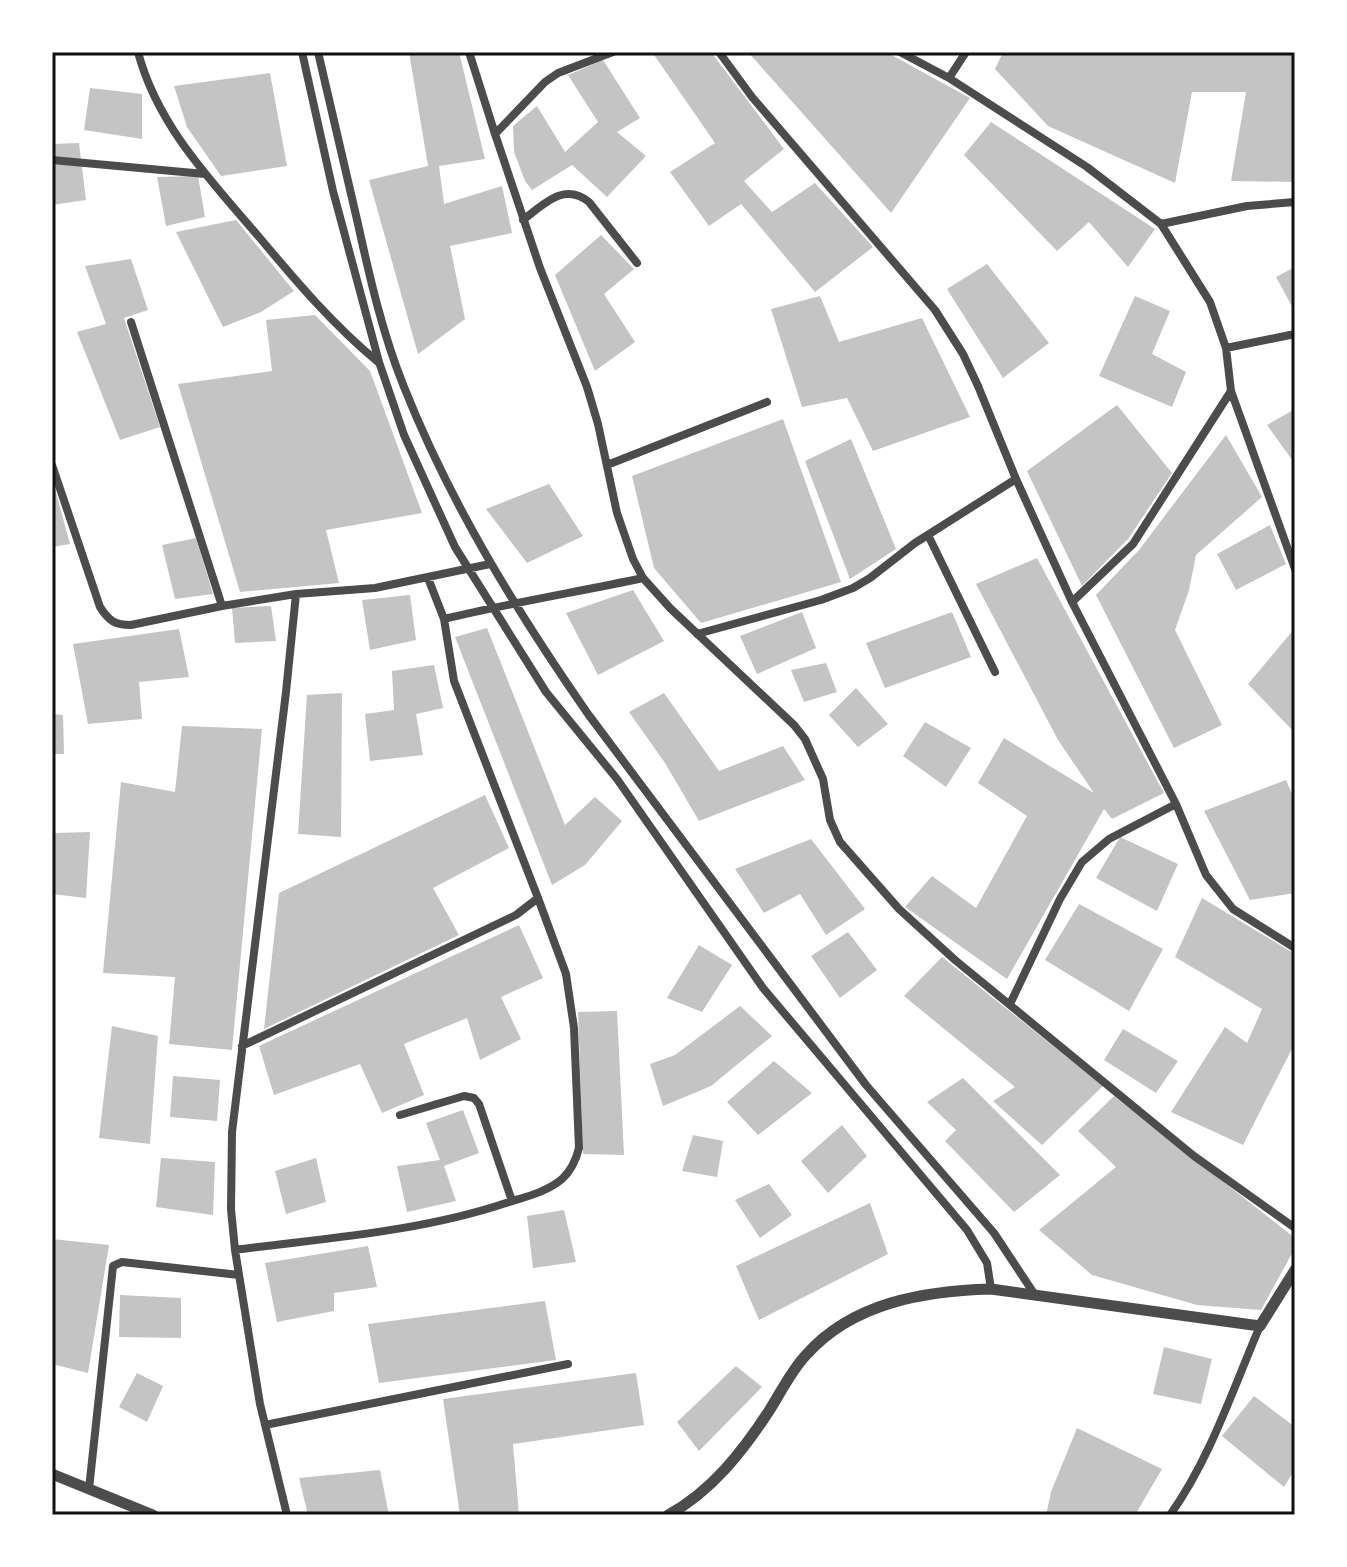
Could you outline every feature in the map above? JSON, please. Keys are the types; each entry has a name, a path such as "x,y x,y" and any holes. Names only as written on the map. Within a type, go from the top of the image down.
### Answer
{"street":[{"path":"138,52 161,107 205,174 317,304 354,342 379,362"},
{"path":"302,52 333,191 379,362 412,455 455,547 546,692 617,779 763,988 967,1230 987,1263 991,1289"},
{"path":"318,52 371,282 404,387 453,497 490,564 588,714 866,1085 994,1233 1035,1295"},
{"path":"469,52 523,220 582,371 598,424 624,537 643,578 697,634 782,711 805,739 823,779 830,820 849,855 910,919 955,960 1194,1156 1295,1228"},
{"path":"495,134 545,82 558,73 613,52"},
{"path":"719,52 752,97 935,310 963,354 1072,602 1176,804 1206,875 1233,909 1295,948"},
{"path":"900,52 949,78 1087,167 1161,224 1210,302 1226,348 1231,391 1295,569"},
{"path":"949,78 966,52"},
{"path":"52,160 205,174"},
{"path":"523,220 557,195 579,196 589,202 637,263"},
{"path":"1161,224 1247,206 1295,202"},
{"path":"131,322 222,606"},
{"path":"1226,348 1294,336"},
{"path":"1072,602 1133,544 1231,391"},
{"path":"607,465 767,402"},
{"path":"412,455 431,448"},
{"path":"52,465 100,607 116,625 131,625 296,594 375,588 490,564"},
{"path":"697,634 839,594 870,578 928,535 1016,479"},
{"path":"928,535 995,672"},
{"path":"235,1250 423,1225 467,1216 560,1181 576,1162 579,1148 574,1028 566,974 458,693 444,619 428,578"},
{"path":"444,619 514,602 643,578"},
{"path":"287,1515 265,1425 239,1275 230,1179 232,1132 296,594"},
{"path":"1010,1004 1060,899 1082,862 1109,839 1176,804"},
{"path":"242,1046 516,915 538,898"},
{"path":"400,1115 464,1096 474,1098 479,1104 512,1201"},
{"path":"89,1489 113,1266 122,1262 239,1275"},
{"path":"1170,1515 1186,1493 1201,1462 1260,1326 1294,1274"},
{"path":"668,1515 701,1493 746,1444 807,1353 827,1336 879,1306 947,1290 991,1289 1260,1326"},
{"path":"265,1425 568,1364"},
{"path":"52,1474 153,1515"}],"building":[{"path":"409,52 459,52 485,159 439,166 444,204 502,186 512,233 450,246 465,319 418,354 369,180 428,166"},
{"path":"652,52 711,52 784,149 744,181 772,212 815,183 873,247 815,292 741,204 709,226 670,172 715,143"},
{"path":"748,52 886,52 970,98 891,213"},
{"path":"1003,52 1295,52 1295,182 1231,181 1246,92 1192,92 1175,183 1048,126 995,69"},
{"path":"603,60 640,118 617,132 646,156 607,197 572,165 532,190 525,181 514,152 513,126 537,106 565,152 598,122 568,75"},
{"path":"270,73 287,166 221,176 187,127 174,86"},
{"path":"90,88 142,94 142,139 84,130"},
{"path":"991,122 1155,229 1128,267 1089,222 1057,251 964,155"},
{"path":"79,143 86,200 52,205 52,144"},
{"path":"198,176 205,217 166,226 157,177"},
{"path":"236,220 294,291 261,312 223,327 176,232"},
{"path":"601,235 634,269 604,294 635,342 595,371 555,275"},
{"path":"131,259 148,310 124,318 160,427 120,440 77,332 106,324 85,266"},
{"path":"987,264 1049,343 1003,378 947,289"},
{"path":"1295,267 1295,312 1276,277"},
{"path":"820,296 839,342 922,318 970,417 873,451 847,398 802,407 771,309"},
{"path":"1135,296 1170,311 1152,354 1186,372 1172,407 1099,376"},
{"path":"315,315 370,371 422,513 326,530 339,583 240,592 178,384 272,371 266,320"},
{"path":"1117,405 1172,473 1128,539 1082,586 1027,471"},
{"path":"1295,409 1295,464 1267,425"},
{"path":"783,419 841,582 701,623 654,568 632,476"},
{"path":"1226,435 1262,497 1196,555 1189,590 1175,630 1222,725 1174,748 1096,595 1139,550"},
{"path":"851,439 896,549 850,579 805,461"},
{"path":"549,484 583,536 527,563 486,509"},
{"path":"52,489 55,489 70,544 52,547"},
{"path":"1270,525 1286,564 1236,590 1217,554"},
{"path":"196,538 213,594 175,599 162,545"},
{"path":"1037,558 1164,793 1112,819 1104,809 1007,979 905,907 932,876 976,908 1027,816 978,783 1004,738 1094,793 1058,740 976,584"},
{"path":"633,590 664,641 598,675 566,613"},
{"path":"410,595 416,640 370,650 362,600"},
{"path":"271,606 276,641 235,643 232,608"},
{"path":"802,612 816,648 757,674 740,636"},
{"path":"952,612 971,657 885,688 866,643"},
{"path":"487,628 565,825 595,797 622,821 585,865 552,885 455,637"},
{"path":"1295,628 1295,733 1248,684"},
{"path":"179,629 189,677 139,682 142,719 88,724 73,644"},
{"path":"826,663 837,692 804,702 791,670"},
{"path":"434,665 443,708 416,714 423,755 370,761 365,714 394,710 392,671"},
{"path":"856,688 888,724 858,747 829,715"},
{"path":"342,693 341,837 298,834 307,695"},
{"path":"664,693 719,771 783,746 805,780 699,821 665,763 629,712"},
{"path":"52,714 63,715 64,754 52,754"},
{"path":"925,722 971,748 946,787 903,756"},
{"path":"182,726 262,729 232,1050 169,1044 175,977 103,973 121,782 175,792"},
{"path":"1286,780 1295,801 1295,893 1250,900 1204,811"},
{"path":"485,795 509,848 433,888 459,935 264,1029 279,893"},
{"path":"90,832 86,898 52,894 54,833"},
{"path":"1120,837 1178,864 1157,911 1096,878"},
{"path":"811,839 865,909 826,935 800,894 764,913 735,869"},
{"path":"1202,898 1295,954 1295,1043 1243,1145 1171,1112 1225,1027 1247,1043 1262,1009 1175,957"},
{"path":"1079,904 1163,949 1129,1011 1045,960"},
{"path":"519,925 543,978 501,997 521,1039 480,1060 467,1018 404,1044 424,1095 382,1113 360,1064 274,1095 259,1046"},
{"path":"848,932 877,970 840,998 811,956"},
{"path":"699,945 732,965 702,1012 667,998"},
{"path":"942,957 1103,1086 1042,1145 993,1101 1015,1087 904,996"},
{"path":"740,1006 772,1036 711,1086 663,1106 650,1064 675,1055"},
{"path":"617,1011 624,1155 583,1154 578,1012"},
{"path":"112,1026 158,1036 150,1144 99,1138"},
{"path":"1123,1029 1178,1061 1156,1093 1104,1060"},
{"path":"774,1061 812,1093 758,1135 727,1102"},
{"path":"173,1076 220,1080 217,1121 170,1117"},
{"path":"963,1078 1060,1175 1014,1212 945,1141 956,1130 927,1102"},
{"path":"1114,1096 1295,1238 1295,1248 1261,1310 1197,1305 1092,1275 1039,1230 1116,1167 1078,1131"},
{"path":"463,1110 479,1153 444,1166 456,1201 407,1212 397,1166 440,1160 426,1123"},
{"path":"842,1125 867,1156 828,1193 801,1161"},
{"path":"693,1135 723,1141 717,1177 682,1171"},
{"path":"161,1158 215,1162 213,1215 156,1207"},
{"path":"316,1158 326,1202 286,1214 275,1171"},
{"path":"769,1184 792,1215 760,1238 735,1200"},
{"path":"870,1203 888,1254 759,1320 736,1266"},
{"path":"564,1210 576,1262 533,1268 527,1216"},
{"path":"52,1239 109,1245 88,1373 52,1364"},
{"path":"368,1246 377,1287 334,1293 334,1311 277,1322 265,1263"},
{"path":"120,1295 181,1298 181,1338 119,1337"},
{"path":"545,1301 556,1360 379,1383 368,1324"},
{"path":"1164,1347 1212,1359 1201,1404 1153,1394"},
{"path":"736,1366 762,1387 699,1451 677,1422"},
{"path":"137,1373 163,1386 147,1422 119,1407"},
{"path":"636,1373 644,1425 513,1444 519,1515 460,1515 443,1399"},
{"path":"1254,1396 1295,1427 1295,1469 1284,1487 1222,1436"},
{"path":"1077,1428 1162,1469 1135,1515 1046,1515 1051,1492"},
{"path":"380,1470 389,1515 308,1515 299,1478"}]}
